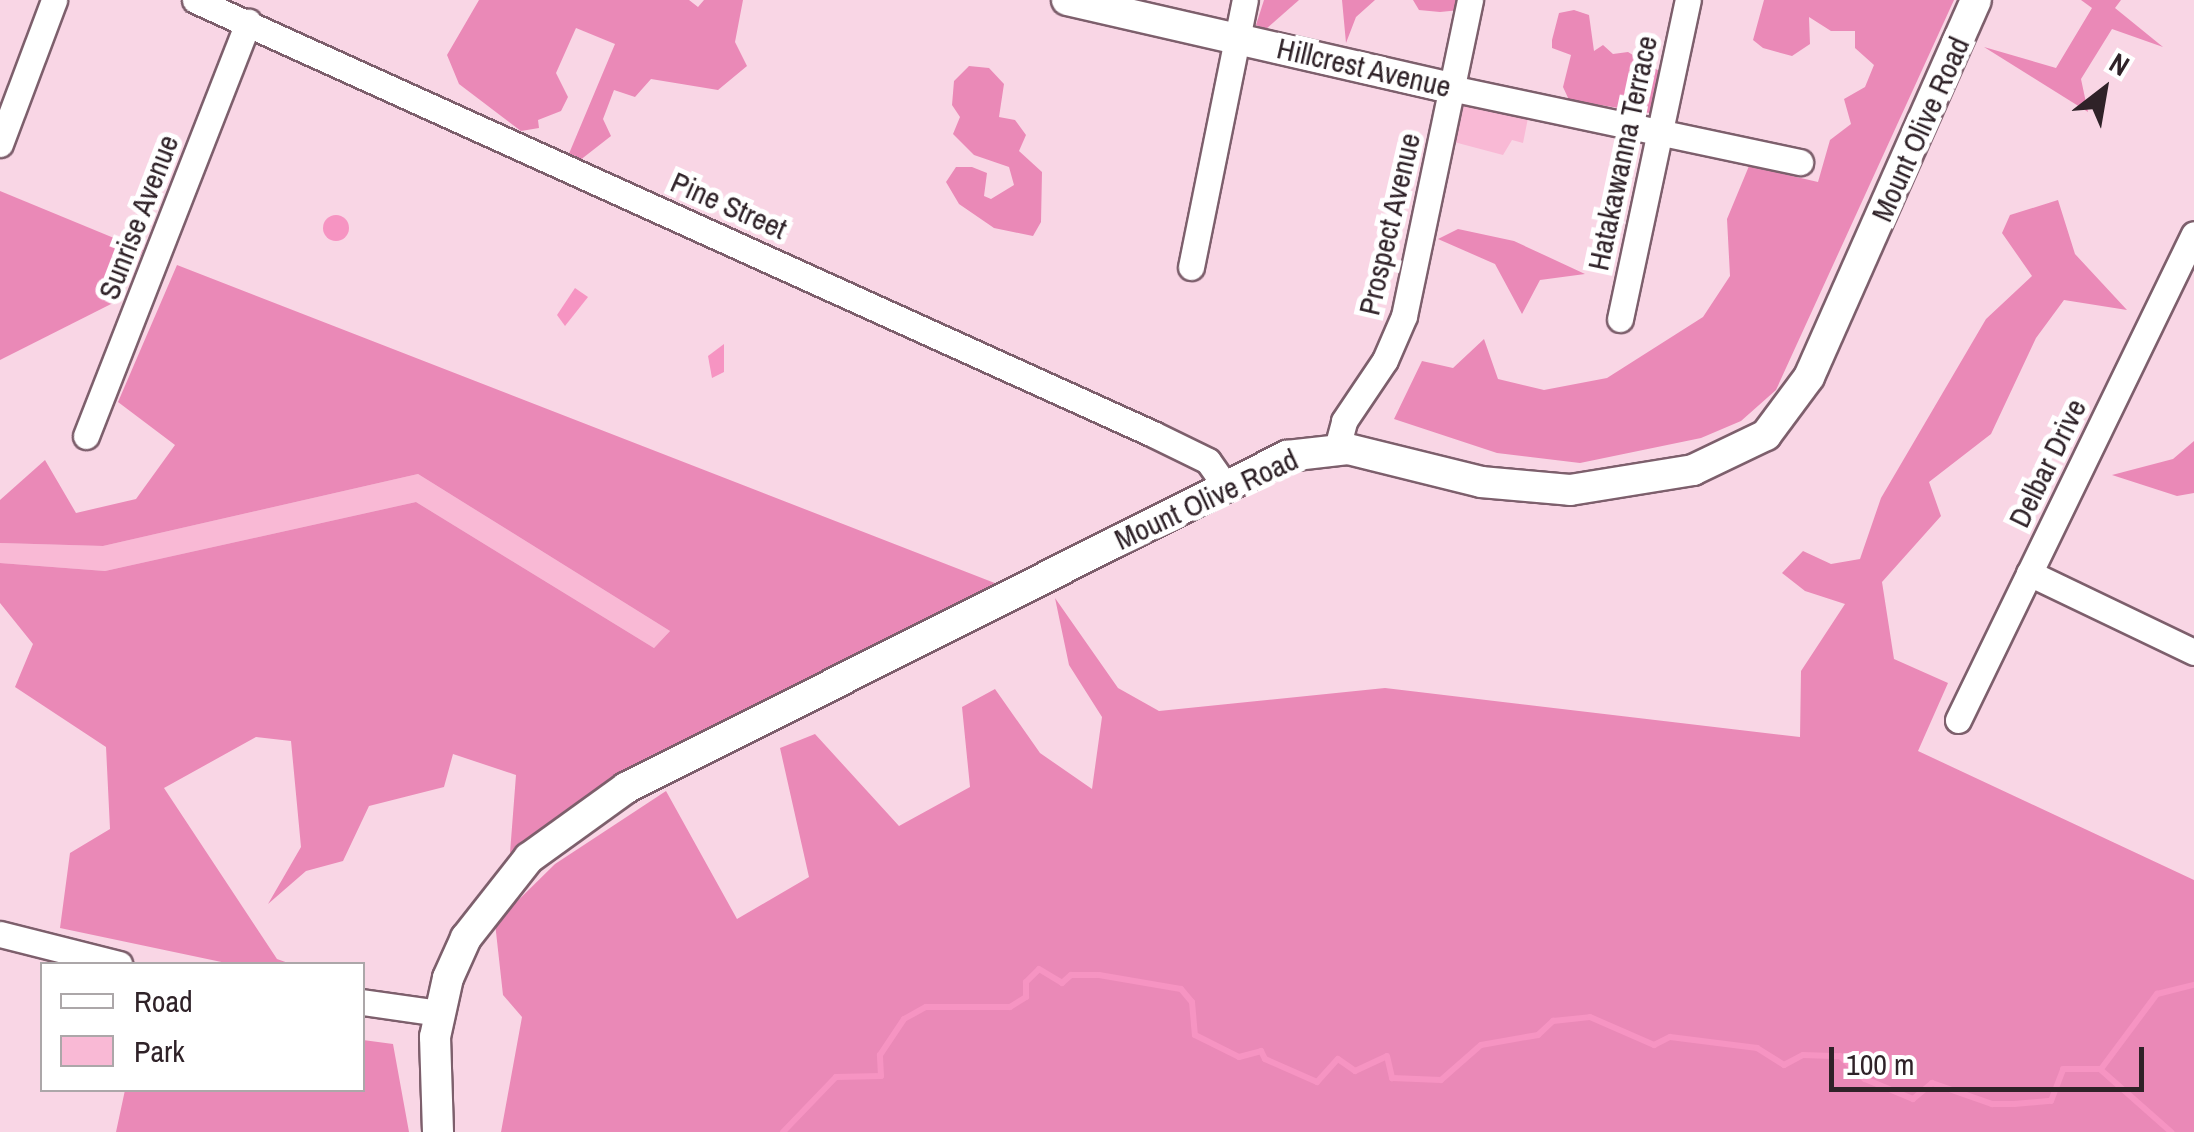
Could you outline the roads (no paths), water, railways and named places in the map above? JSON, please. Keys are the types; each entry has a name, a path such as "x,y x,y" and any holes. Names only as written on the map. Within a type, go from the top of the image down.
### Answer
{"street":[{"path":"0,144 54,0"},
{"name":"Pine Street","path":"195,0 1139,427 1208,461 1226,485"},
{"name":"Hillcrest Avenue","path":"1067,0 1451,88 1800,162"},
{"path":"1191,267 1245,0"},
{"name":"Prospect Avenue","path":"1337,448 1344,421 1386,360 1404,316 1470,0"},
{"name":"Hatakawanna Terrace","path":"1620,318 1688,0"},
{"name":"Mount Olive Road","path":"438,1132 432,1068 438,1013 458,951 485,908 529,858 582,815 1286,456 1337,448 1495,485 1570,490 1693,470 1766,435 1809,377 1976,0"},
{"name":"Sunrise Avenue","path":"86,436 248,22"},
{"name":"Delbar Drive","path":"1958,720 2194,234"},
{"path":"2029,573 2194,652"},
{"path":"0,934 111,962"},
{"path":"365,1002 438,1013"}],"waterway":[{"path":"783,1132 836,1077 881,1076 880,1055 904,1019 926,1007 1010,1007 1026,997 1026,982 1039,969 1062,983 1071,975 1099,975 1181,989 1192,1002 1195,1035 1239,1057 1261,1051 1265,1059 1317,1082 1338,1059 1355,1071 1387,1056 1392,1078 1441,1080 1481,1045 1538,1035 1553,1021 1590,1017 1654,1045 1670,1037 1757,1048 1784,1065 1803,1055 1840,1056 1865,1079 1913,1099 1932,1083 1992,1104 2051,1101 2063,1069 2101,1069 2157,994 2194,985"},
{"path":"2101,1070 2171,1132"}]}
